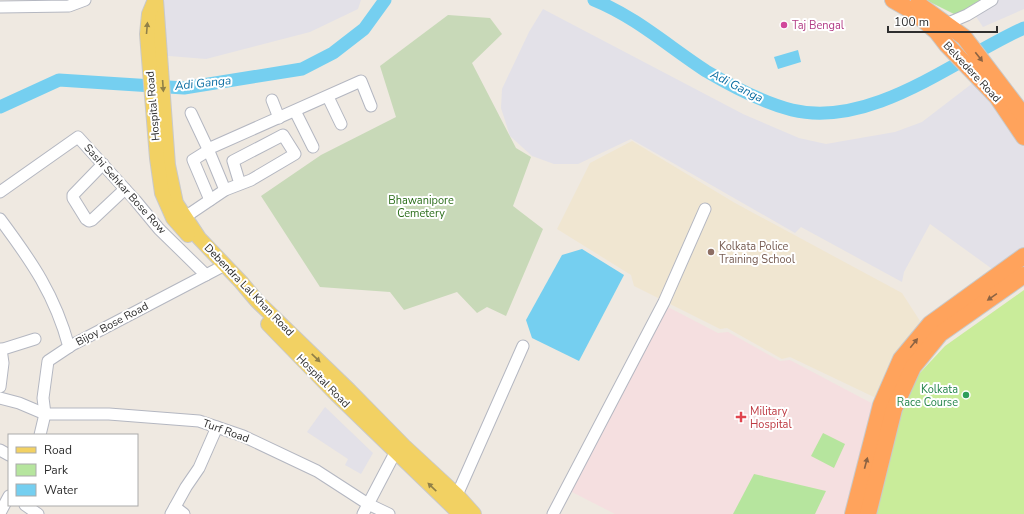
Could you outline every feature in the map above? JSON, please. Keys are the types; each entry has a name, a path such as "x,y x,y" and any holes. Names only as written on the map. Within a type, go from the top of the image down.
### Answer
{"highway":[{"name":"Belvedere Road","path":"893,0 914,12 937,32 947,45 990,81 1024,116"},
{"name":"Belvedere Road","path":"912,0 964,37 990,81 997,97 1024,137"},
{"path":"868,514 866,486 881,405 901,359 930,324 1024,256"},
{"path":"853,514 866,486 894,410 913,367 940,334 1024,275"}],"main road":[{"name":"Debendra Lal Khan Road","path":"155,0 160,47 168,165 176,203 199,238 216,270 257,301 349,390 404,446 457,495 474,514"},
{"name":"Hospital Road","path":"155,0 149,14 147,28 153,113 162,193 173,218 216,270 306,364 460,514"}],"street":[{"path":"0,8 69,6 85,0"},
{"path":"946,24 967,15 992,0"},
{"path":"210,200 192,160 209,150 328,97 360,81 371,106"},
{"path":"328,97 342,124"},
{"path":"272,100 279,118"},
{"path":"295,111 313,147"},
{"path":"191,113 209,150 225,190"},
{"path":"185,217 225,190 240,184 295,154 283,135 232,161 240,184"},
{"name":"Sashi Sehkar Bose Row","path":"0,192 78,137 159,229 216,270"},
{"path":"103,164 73,196 86,219 92,220 125,189"},
{"path":"553,514 664,302 705,209"},
{"path":"0,220 47,288 63,323 69,347"},
{"name":"Bijoy Bose Road","path":"45,414 43,398 48,361 69,347 216,270"},
{"path":"0,387 3,363 0,350 35,339"},
{"path":"457,495 523,346"},
{"path":"0,398 19,403 45,414 40,434"},
{"name":"Turf Road","path":"45,414 78,413 148,416 198,421 243,436 317,471 366,509 389,514"},
{"path":"177,512 186,487 199,468 216,427"},
{"path":"366,509 396,451"},
{"path":"0,513 8,498"},
{"path":"26,506 38,514"}],"shaded area":[{"path":"154,0 361,0 358,9 310,32 206,59 157,55"},
{"path":"998,0 1024,0 1024,9 983,27 975,15"},
{"path":"543,9 743,114 799,138 826,144 895,132 922,122 978,79 1024,142 1024,248 995,271 930,224 904,272 902,282 801,227 795,233 631,139 578,164 554,164 532,156 510,136 501,108 502,89 529,32"},
{"name":"Kolkata Police Training School","path":"632,141 735,203 902,293 920,321 876,398 790,357 782,359 727,328 720,329 634,286 631,275 557,229 590,163"},
{"name":"Military Hospital","path":"666,306 718,333 728,332 780,361 790,360 877,406 848,514 615,514 568,490"},
{"path":"325,407 373,453 361,474 345,465 348,459 307,432"}],"green space":[{"path":"926,0 984,0 956,15"},
{"name":"Bhawanipore Cemetery","path":"448,15 490,18 502,34 472,63 516,148 531,157 513,206 543,229 506,316 487,307 477,313 457,292 404,310 390,292 320,287 261,196 321,155 396,117 380,66"},
{"name":"Kolkata Race Course","path":"1024,290 1024,514 874,514 901,413 917,376 945,346"},
{"path":"823,433 845,444 834,468 811,456"},
{"path":"754,474 826,491 815,514 733,514"}],"water":[{"path":"798,50 801,62 778,69 774,57"},
{"path":"582,249 624,275 579,361 532,338 526,320 562,255"}],"waterway":[{"name":"Adi Ganga","path":"0,107 59,80 184,88 302,69 333,53 364,29 385,0"},
{"name":"Adi Ganga","path":"594,0 624,15 706,71 737,88 781,107 792,110 822,113 852,110 882,101 912,88 1024,28"}],"place":[{"name":"Taj Bengal","path":"784,25"},
{"name":"Kolkata Police Training School","path":"711,252"},
{"name":"Kolkata Race Course","path":"966,395"},
{"name":"Military Hospital","path":"741,417"}]}
